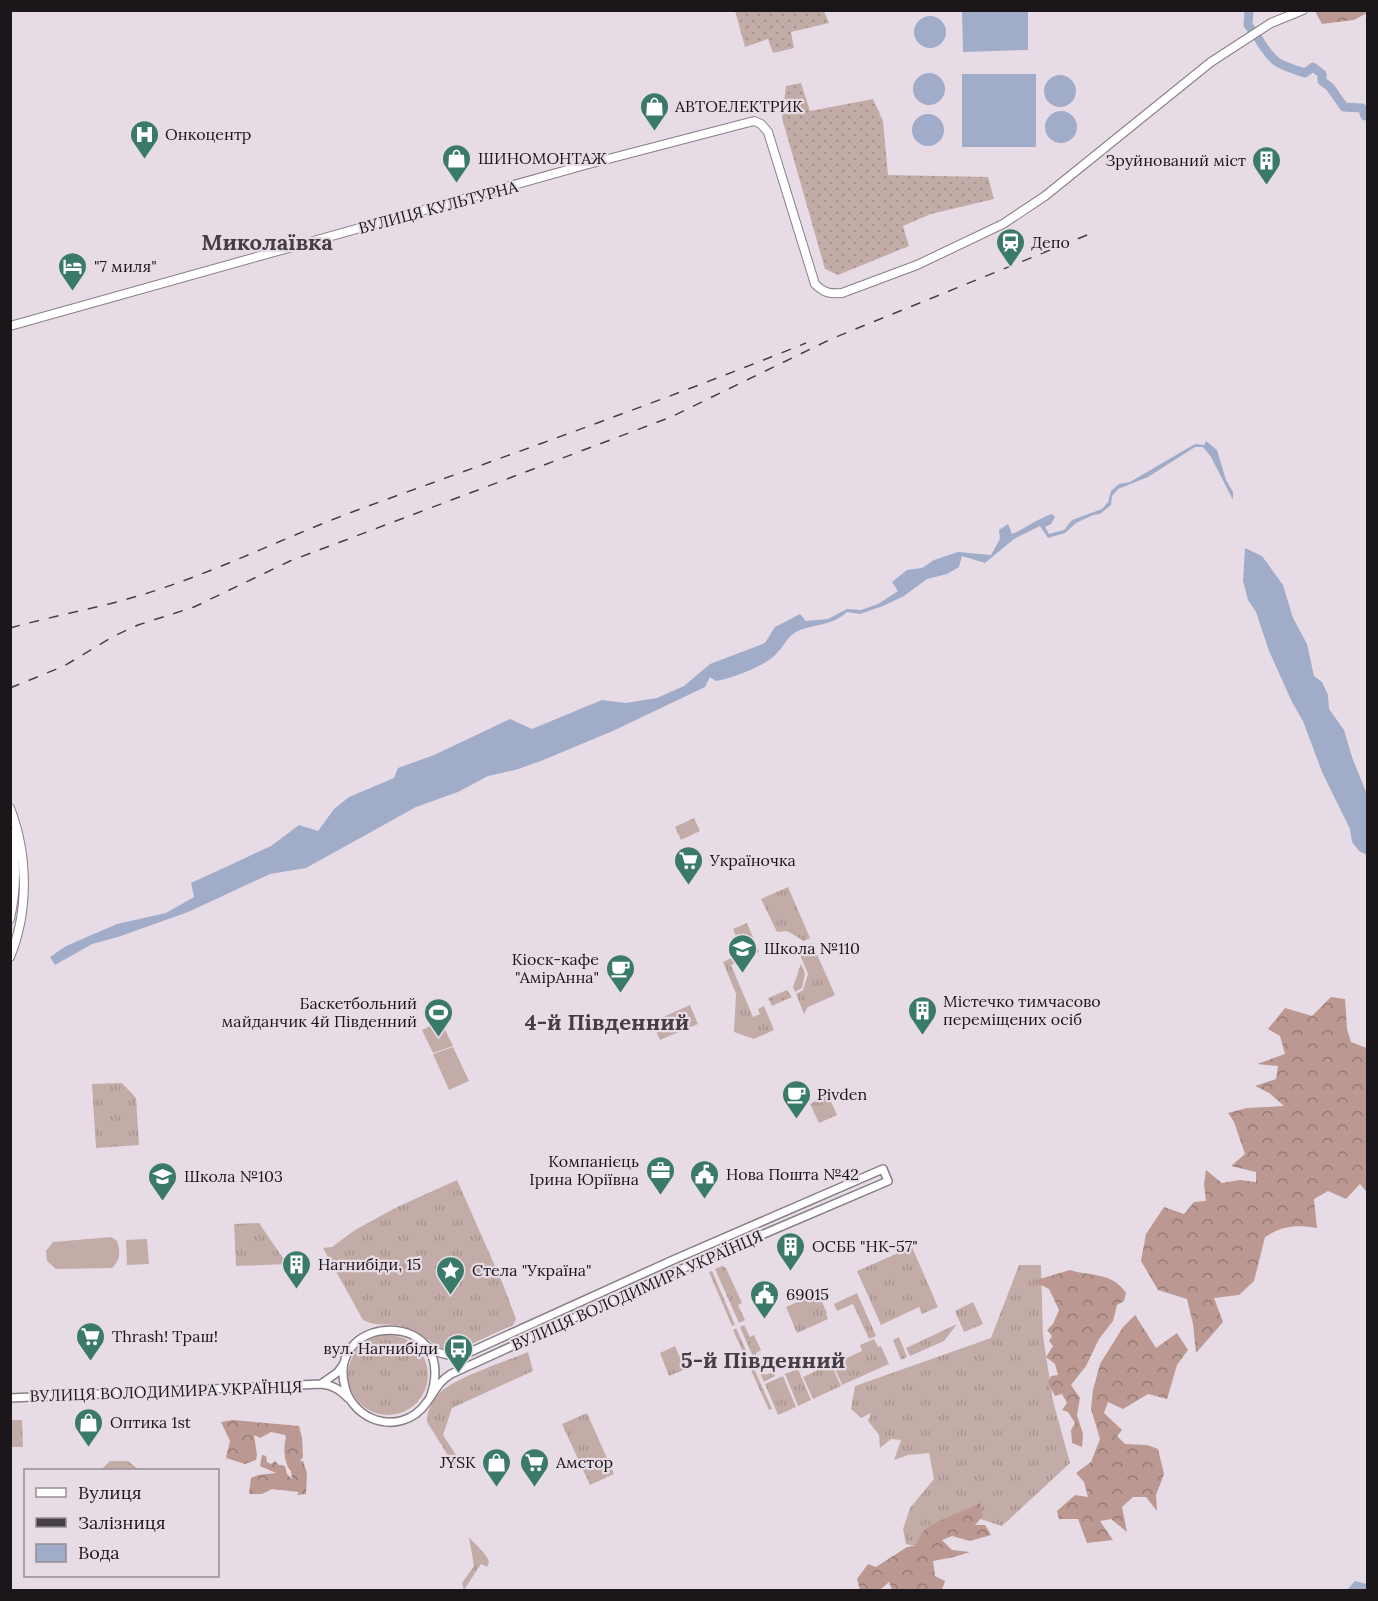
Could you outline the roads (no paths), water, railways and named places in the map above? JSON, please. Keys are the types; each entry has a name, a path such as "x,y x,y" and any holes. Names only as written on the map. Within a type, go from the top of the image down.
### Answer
{"main road":[{"name":"ВУЛИЦЯ КУЛЬТУРНА","path":"10,326 747,122 761,124 768,132 815,284 830,294 842,293 917,265 1003,224 1045,196 1211,62 1271,23 1303,10"},
{"path":"10,808 19,836 23,864 23,903 15,944 10,957"},
{"path":"10,919 14,901 15,865 11,835"}],"street":[{"name":"ВУЛИЦЯ ВОЛОДИМИРА УКРАЇНЦЯ","path":"10,1398 321,1384 339,1390 366,1416 387,1423 397,1422 413,1415 430,1398 441,1380 522,1340 888,1181 883,1169 673,1260 470,1352 446,1356 435,1352 410,1334 399,1330 375,1331 355,1344 338,1372 321,1384"},
{"path":"425,1345 434,1363 435,1384 430,1398"},
{"path":"348,1354 343,1374 344,1384 351,1401"}],"water":[{"path":"962,11 1028,11 1028,50 963,52"},
{"path":"930,16 942,20 946,32 942,44 930,48 918,44 914,32 918,20"},
{"path":"929,73 941,77 945,89 941,101 929,105 917,101 913,89 917,77"},
{"path":"962,74 1036,74 1036,147 962,147"},
{"path":"1060,75 1072,79 1076,91 1072,103 1060,107 1048,103 1044,91 1048,79"},
{"path":"1061,111 1073,115 1077,127 1073,139 1061,143 1049,139 1045,127 1049,115"},
{"path":"928,114 940,118 944,130 940,142 928,146 916,142 912,130 916,118"},
{"path":"1206,441 1217,450 1226,480 1233,492 1233,500 1211,457 1203,447 1195,447 1148,477 1118,489 1112,496 1111,505 1100,514 1076,523 1065,533 1048,538 1040,526 1014,539 985,563 962,556 959,567 947,574 927,579 904,596 883,606 860,614 847,612 830,622 796,632 773,657 758,666 723,680 716,681 710,677 705,687 615,730 541,761 488,776 458,792 416,807 306,868 270,874 188,912 92,944 55,965 50,957 66,946 117,924 166,913 194,897 191,883 271,846 299,825 318,831 334,809 349,797 394,778 398,768 434,755 510,719 532,729 602,700 626,703 657,698 684,686 710,664 765,643 775,627 800,614 806,621 828,619 847,609 861,610 878,604 898,591 892,582 907,570 922,568 934,560 958,552 991,555 1000,539 999,530 1008,524 1012,534 1052,514 1055,517 1051,524 1045,527 1049,534 1064,530 1072,520 1102,509 1108,502 1111,491 1119,484 1130,482 1195,444 1204,445"},
{"path":"1245,548 1262,556 1283,585 1293,618 1307,644 1314,676 1322,682 1328,695 1329,709 1344,730 1367,794 1367,855 1359,851 1352,842 1350,829 1322,772 1303,721 1269,651 1256,612 1248,600 1243,581"},
{"path":"1355,1581 1367,1584 1367,1590 1347,1590"}],"waterway":[{"path":"1249,10 1248,25 1252,30"},
{"path":"1258,38 1272,58 1282,65 1305,73 1313,67 1322,74 1322,81 1330,87 1344,107 1362,108 1365,116"}],"railway":[{"path":"10,688 64,666 114,636 138,625 194,607 290,561 671,417 831,339 1092,233"},
{"path":"10,628 123,600 186,580 337,518 641,407 806,343"}],"place":[{"name":"АВТОЕЛЕКТРИК","path":"654,132"},
{"name":"Онкоцентр","path":"144,160"},
{"name":"ШИНОМОНТАЖ","path":"457,184"},
{"name":"Зруйнований міст","path":"1267,186"},
{"name":"Депо","path":"1010,268"},
{"name":"\"7 миля\"","path":"73,292"},
{"name":"Україночка","path":"689,886"},
{"name":"Школа №110","path":"743,974"},
{"name":"Кіоск-кафе \"АмірАнна\"","path":"620,994"},
{"name":"Містечко тимчасово переміщених осіб","path":"922,1036"},
{"name":"Баскетбольний майданчик 4й Південний","path":"438,1038"},
{"name":"Pivden","path":"796,1120"},
{"name":"Компанієць Ірина Юріївна","path":"660,1196"},
{"name":"Нова Пошта №42","path":"705,1200"},
{"name":"Школа №103","path":"163,1202"},
{"name":"ОСББ \"НК-57\"","path":"791,1272"},
{"name":"Нагнибіди, 15","path":"297,1290"},
{"name":"Стела \"Україна\"","path":"451,1296"},
{"name":"69015","path":"765,1320"},
{"name":"Thrash! Траш!","path":"91,1362"},
{"name":"вул. Нагнибіди","path":"459,1374"},
{"name":"Оптика 1st","path":"89,1448"},
{"name":"JYSK","path":"497,1488"},
{"name":"Амстор","path":"535,1488"}],"district":[{"name":"Миколаївка","path":"267,242"},
{"name":"4-й Південний","path":"607,1022"},
{"name":"5-й Південний","path":"763,1360"}]}
